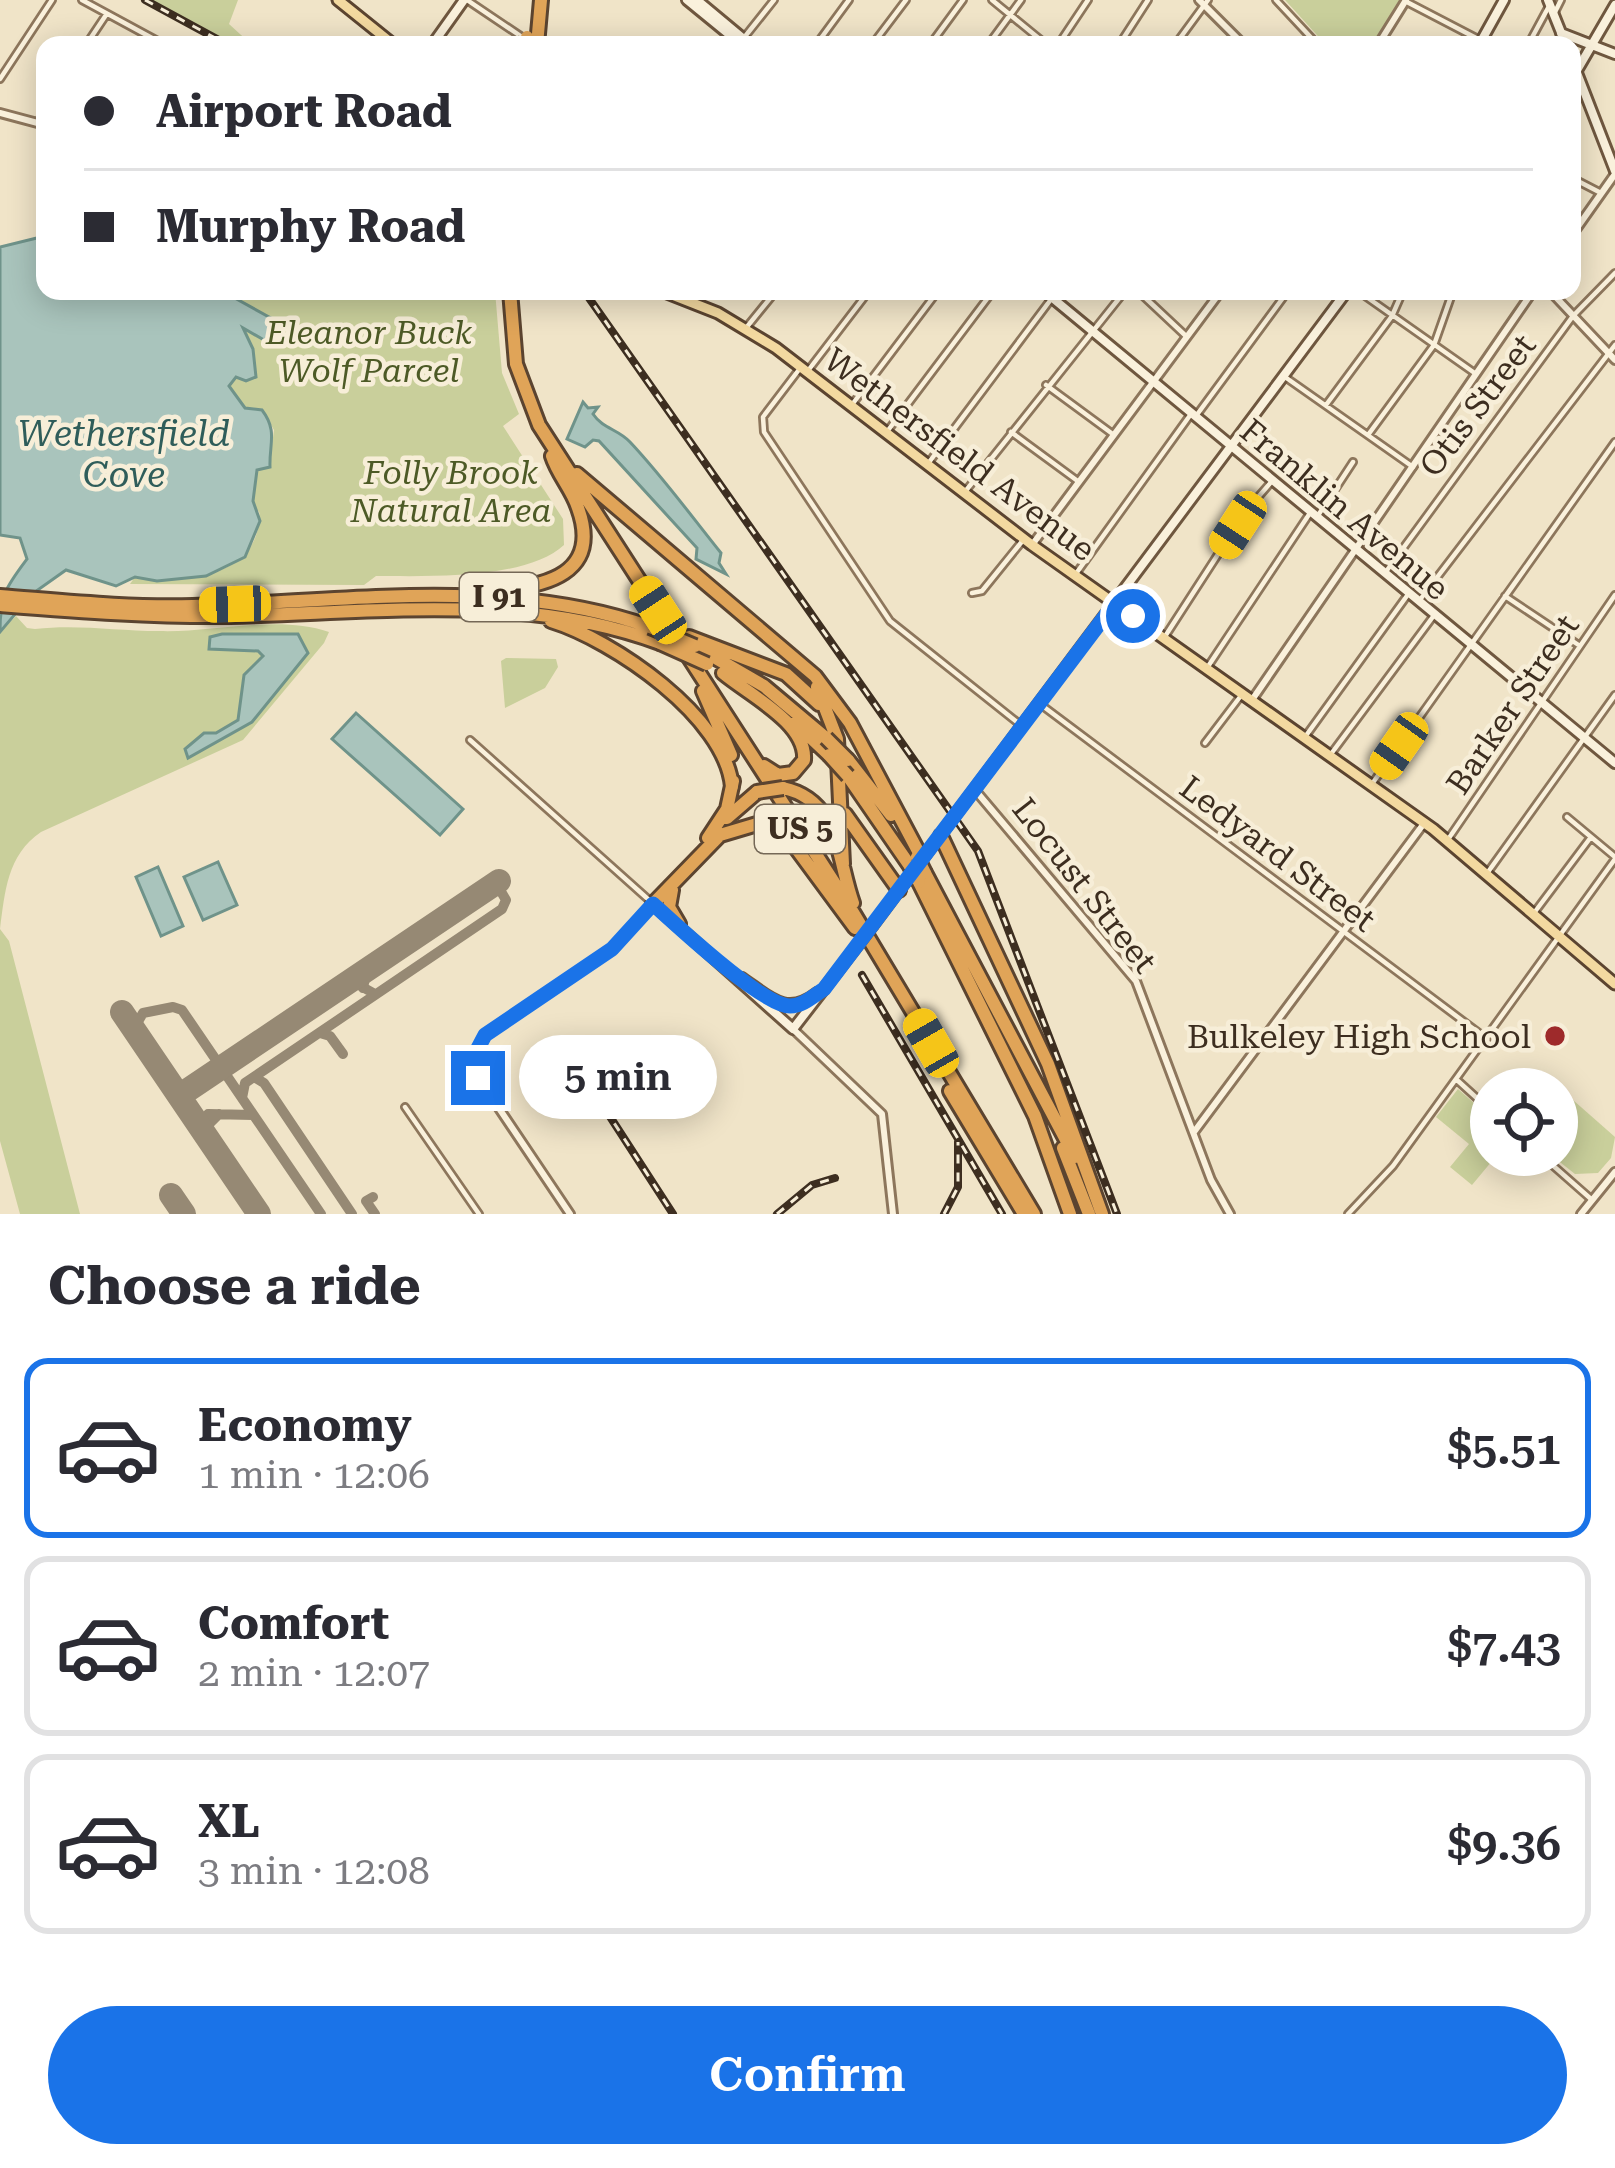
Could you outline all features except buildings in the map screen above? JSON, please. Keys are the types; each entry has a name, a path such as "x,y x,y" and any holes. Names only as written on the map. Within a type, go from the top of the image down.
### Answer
{"highway":[{"path":"532,36 536,3"},
{"name":"US 5","path":"507,300 511,373 528,416 890,973 1034,1214"},
{"name":"US 5","path":"508,300 513,351 536,420 856,929 1024,1214"},
{"path":"513,351 536,411 578,475 802,663 837,703 915,858"},
{"path":"433,598 539,586 573,565 582,543 581,517 552,456"},
{"name":"I 91","path":"40,603 184,606 524,598 645,624 692,642 772,692 826,738 848,776 915,858"},
{"name":"I 91","path":"0,600 189,616 473,610 562,616 660,643 723,673 783,713 880,800 924,875 1074,1214"},
{"path":"473,610 552,622 619,652 711,733 724,754 732,787"},
{"path":"758,626 818,689 834,727 843,864"},
{"path":"692,642 772,667 800,683 828,719 838,759"},
{"path":"705,689 765,767 781,775 796,770 805,753 797,735 723,673"},
{"path":"653,904 725,813 732,787 726,738 705,689"},
{"path":"706,840 757,792 783,788 805,796 824,813 854,908 890,973"},
{"path":"841,795 851,828 899,890"},
{"path":"653,904 722,833 745,825 766,826 792,842 856,929"},
{"path":"941,836 1048,1064 1100,1214"},
{"name":"I 91","path":"924,875 997,1007 1100,1214"},
{"path":"678,926 669,901 680,879"},
{"path":"997,1007 1089,1214"}],"main road":[{"path":"338,0 385,36"},
{"path":"439,36 466,0"},
{"path":"1484,36 1504,0"},
{"path":"695,1 736,36"},
{"path":"1581,65 1615,4"},
{"path":"1551,6 1562,36"},
{"path":"1561,33 1570,36"},
{"path":"1581,39 1615,54"},
{"path":"1581,85 1615,172"},
{"name":"Wethersfield Avenue","path":"680,300 746,328 808,367 851,406 1028,542 1425,822 1615,984"},
{"name":"Franklin Avenue","path":"1055,300 1615,763"},
{"path":"653,904 793,1029 1340,300"},
{"path":"728,970 784,1006 803,1003 824,989"}],"street":[{"path":"0,79 52,0"},
{"path":"82,0 148,36"},
{"path":"466,0 520,36"},
{"path":"749,36 774,0"},
{"path":"823,36 849,0"},
{"path":"879,36 906,0"},
{"path":"937,36 963,0"},
{"path":"992,0 1036,36"},
{"path":"995,36 1022,0"},
{"path":"1064,36 1088,0"},
{"path":"1125,36 1148,0"},
{"path":"1276,0 1310,36"},
{"path":"1383,36 1405,0 1468,36"},
{"path":"1533,36 1551,6 1562,0"},
{"path":"1181,36 1204,2 1234,36"},
{"path":"92,36 106,14"},
{"path":"0,113 36,122"},
{"path":"1581,222 1615,172"},
{"path":"1581,183 1600,193"},
{"name":"Otis Street","path":"1385,573 1573,316 1615,273"},
{"path":"746,328 769,300"},
{"path":"861,300 763,417 764,433 890,621 1023,727"},
{"path":"851,406 931,300"},
{"path":"886,433 986,300"},
{"path":"927,465 1044,300"},
{"path":"964,493 1117,300"},
{"path":"1148,300 1187,337"},
{"path":"972,593 983,590 1079,482 1211,300"},
{"path":"1075,575 1281,300"},
{"path":"1370,300 1476,374"},
{"path":"1326,405 1399,300"},
{"path":"1368,435 1434,345 1450,300"},
{"path":"1205,742 1248,697 1356,549 1527,300"},
{"path":"1558,300 1615,360"},
{"path":"1419,602 1615,345"},
{"path":"1285,376 1413,467"},
{"path":"1046,385 1114,435"},
{"path":"1011,432 1079,482"},
{"path":"1372,784 1615,442"},
{"path":"1208,668 1353,462"},
{"path":"1165,638 1246,512 1273,480"},
{"path":"1305,737 1409,593"},
{"path":"1504,595 1580,646"},
{"name":"Barker Street","path":"1448,840 1615,595"},
{"path":"1331,755 1435,614"},
{"path":"1488,872 1615,694"},
{"name":"Ledyard Street","path":"1040,704 1487,1040"},
{"path":"470,740 653,904 623,940 488,1033 476,1051 478,1078 570,1214"},
{"name":"Locust Street","path":"975,790 1126,967 1144,1000 1211,1180 1230,1214"},
{"path":"1348,1214 1379,1184 1487,1040 1615,858 1568,817"},
{"path":"1194,1132 1425,822"},
{"path":"1534,913 1591,837"},
{"path":"793,1029 882,1114 893,1214"},
{"path":"1457,1080 1470,1092"},
{"path":"406,1107 479,1214"},
{"path":"1581,1214 1615,1172"},
{"path":"1565,1176 1592,1200"}],"green space":[{"path":"151,0 238,0 229,24 242,36 217,36"},
{"path":"1285,0 1400,0 1378,36 1318,36"},
{"name":"Folly Brook Natural Area","path":"238,300 496,300 502,373 519,414 503,426 563,519 564,545 526,565 502,570 376,576 364,585 130,584 135,577 173,579 212,573 244,555 254,540 259,513 253,489 259,467 269,467 274,430 262,410 245,408 229,387 236,377 246,381 256,377 245,326 271,344 282,329 278,322"},
{"path":"16,616 27,628 35,629 180,631 267,624 329,632 243,740 30,841 14,863 0,929 0,632"},
{"path":"556,659 558,667 545,688 505,708 501,661"},
{"path":"0,929 9,941 80,1214 20,1214 0,1141"},
{"path":"1458,1089 1470,1100 1470,1176 1480,1176 1472,1185 1450,1167 1469,1144 1436,1117"},
{"path":"1578,1104 1615,1137 1611,1158 1598,1173 1578,1174"}],"water":[{"name":"Wethersfield Cove","path":"36,238 36,300 238,300 278,322 282,334 271,344 243,328 253,349 256,377 246,381 236,377 229,386 245,408 262,410 271,431 270,467 257,470 253,501 260,521 245,557 206,576 157,581 135,577 116,586 66,570 32,594 0,632 6,592 27,559 20,538 0,535 0,247"},
{"path":"583,402 588,408 598,407 593,414 597,419 625,438 654,469 721,553 719,563 726,574 696,559 697,548 599,441 585,447 567,439"},
{"path":"298,634 308,653 252,722 188,758 185,749 204,733 216,733 238,720 244,675 263,656 258,651 209,649 210,637"},
{"path":"356,713 463,809 440,835 332,739"},
{"path":"218,862 237,905 203,920 184,877"},
{"path":"158,867 183,926 161,936 136,877"}],"taxiway":[{"path":"242,1098 245,1083 502,909 506,900 496,883"},
{"path":"363,988 367,969"},
{"path":"345,984 357,984 375,994"},
{"path":"141,1039 136,1025 143,1013 173,1007 182,1010 321,1214"},
{"path":"320,1033 330,1036 343,1054"},
{"path":"254,1077 264,1083 352,1214"},
{"path":"208,1114 253,1115"},
{"path":"211,1143 208,1125 219,1114"},
{"path":"373,1197 366,1201 375,1214"}],"runway":[{"path":"179,1096 499,881"},
{"path":"122,1012 259,1214"},
{"path":"171,1195 184,1214"}],"railway":[{"path":"145,0 211,36"},
{"path":"590,300 978,851 1117,1214"},
{"path":"862,975 1002,1214"},
{"path":"585,1078 673,1214"},
{"path":"944,1214 958,1187 958,1142"},
{"path":"777,1214 812,1185 835,1178"}],"place":[{"name":"Bulkeley High School","path":"1555,1036"}],"route":[{"path":"478,1078 475,1054 485,1035 612,949 653,904 728,970 776,1003 807,1001 824,989 1115,603 1133,616"}],"park label":[{"name":"Eleanor Buck Wolf Parcel","path":"369,351"}]}
